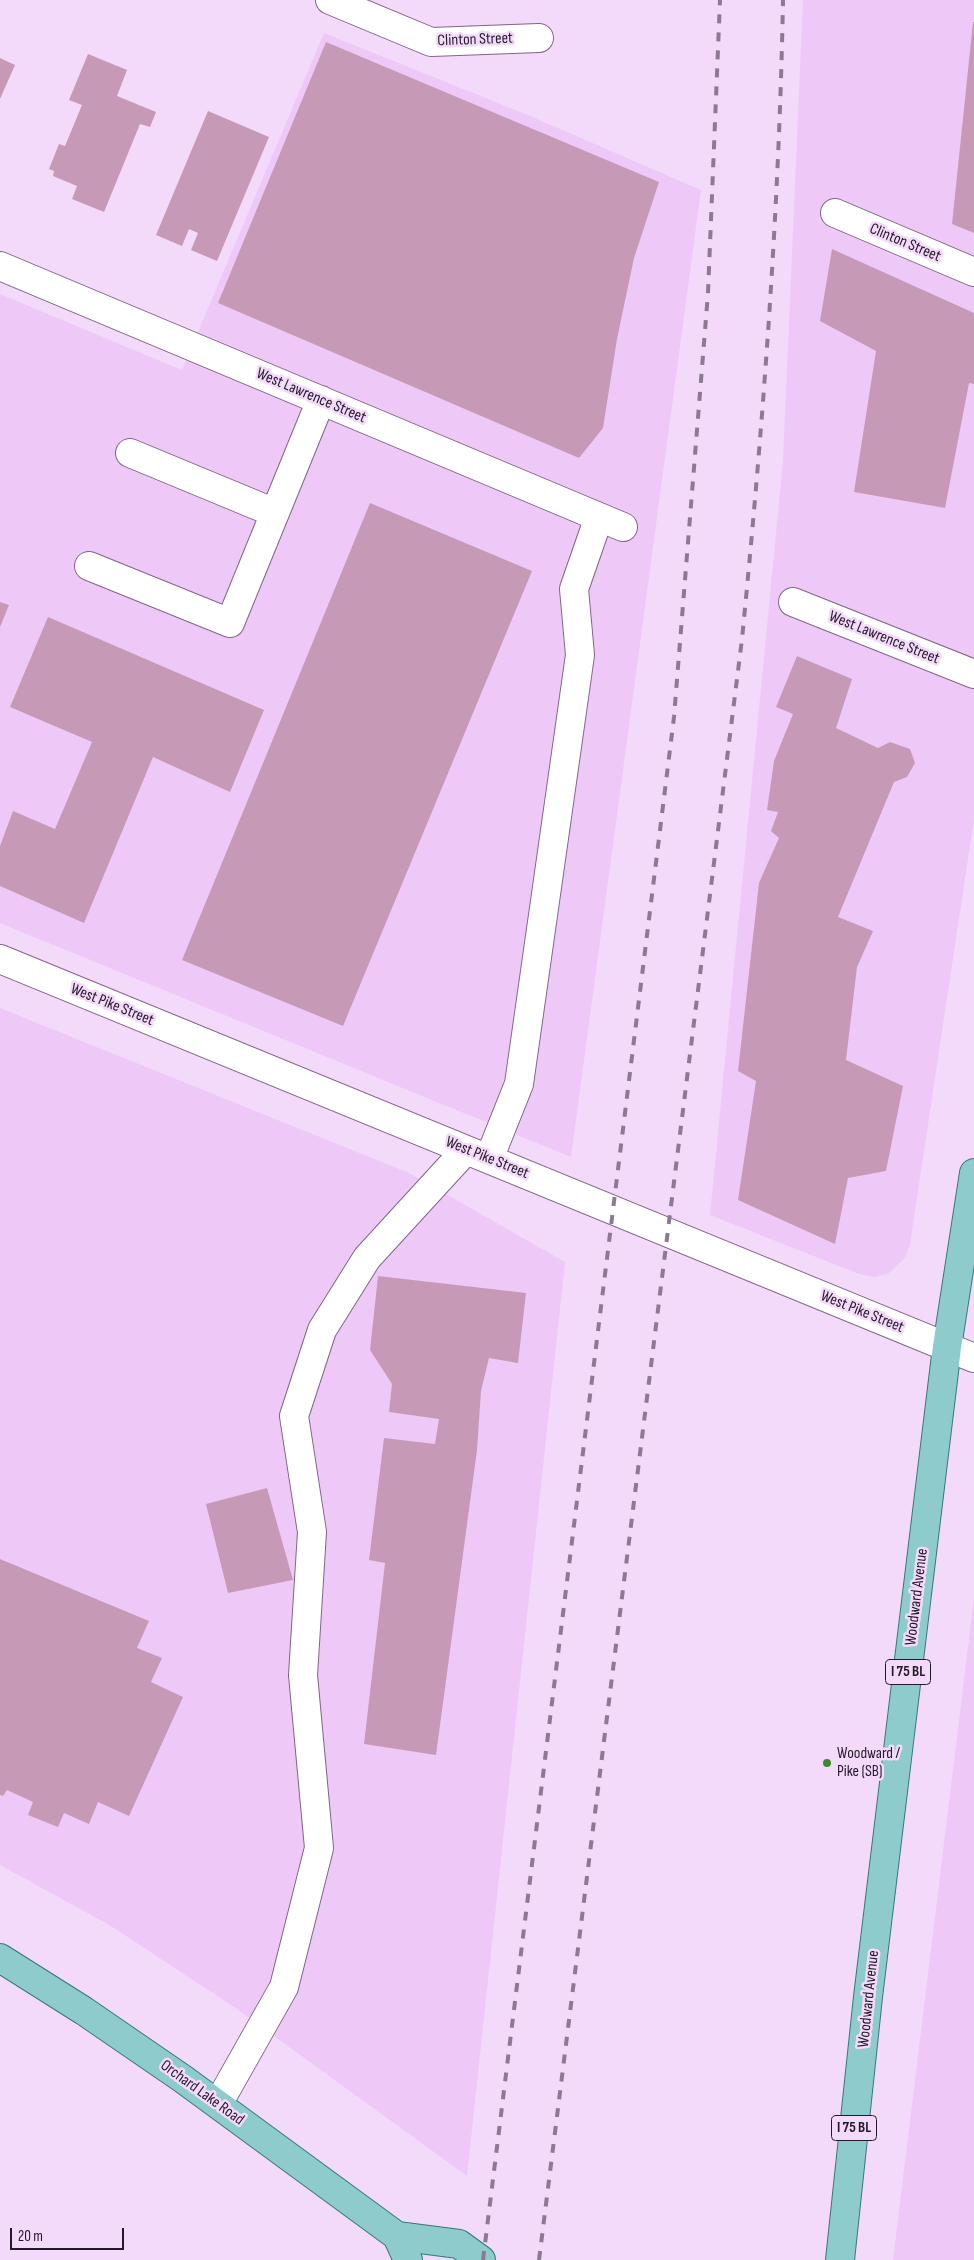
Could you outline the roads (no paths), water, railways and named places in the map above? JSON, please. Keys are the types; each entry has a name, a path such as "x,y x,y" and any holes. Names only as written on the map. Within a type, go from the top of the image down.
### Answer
{"main road":[{"name":"Woodward Avenue","path":"840,2260 868,1997 947,1347 974,1173"},
{"name":"Orchard Lake Road","path":"0,1958 84,2011 218,2104 399,2252 459,2244 480,2260"}],"street":[{"name":"Clinton Street","path":"330,0 431,42 539,38"},
{"name":"Clinton Street","path":"835,213 974,272"},
{"name":"West Lawrence Street","path":"0,266 611,522 574,589 580,655 519,1084 477,1154"},
{"path":"88,566 230,623 321,400"},
{"path":"130,453 275,513"},
{"name":"West Lawrence Street","path":"793,602 974,674"},
{"name":"West Pike Street","path":"0,959 974,1358"},
{"path":"218,2104 284,1987 319,1848 303,1674 312,1532 294,1416 322,1330 367,1258 477,1154"}],"railway":[{"path":"483,2260 674,717 708,293 720,0"},
{"path":"539,2260 742,639 769,320 778,160 783,0"}],"place":[{"name":"Woodward / Pike (SB)","path":"827,1763"}]}
